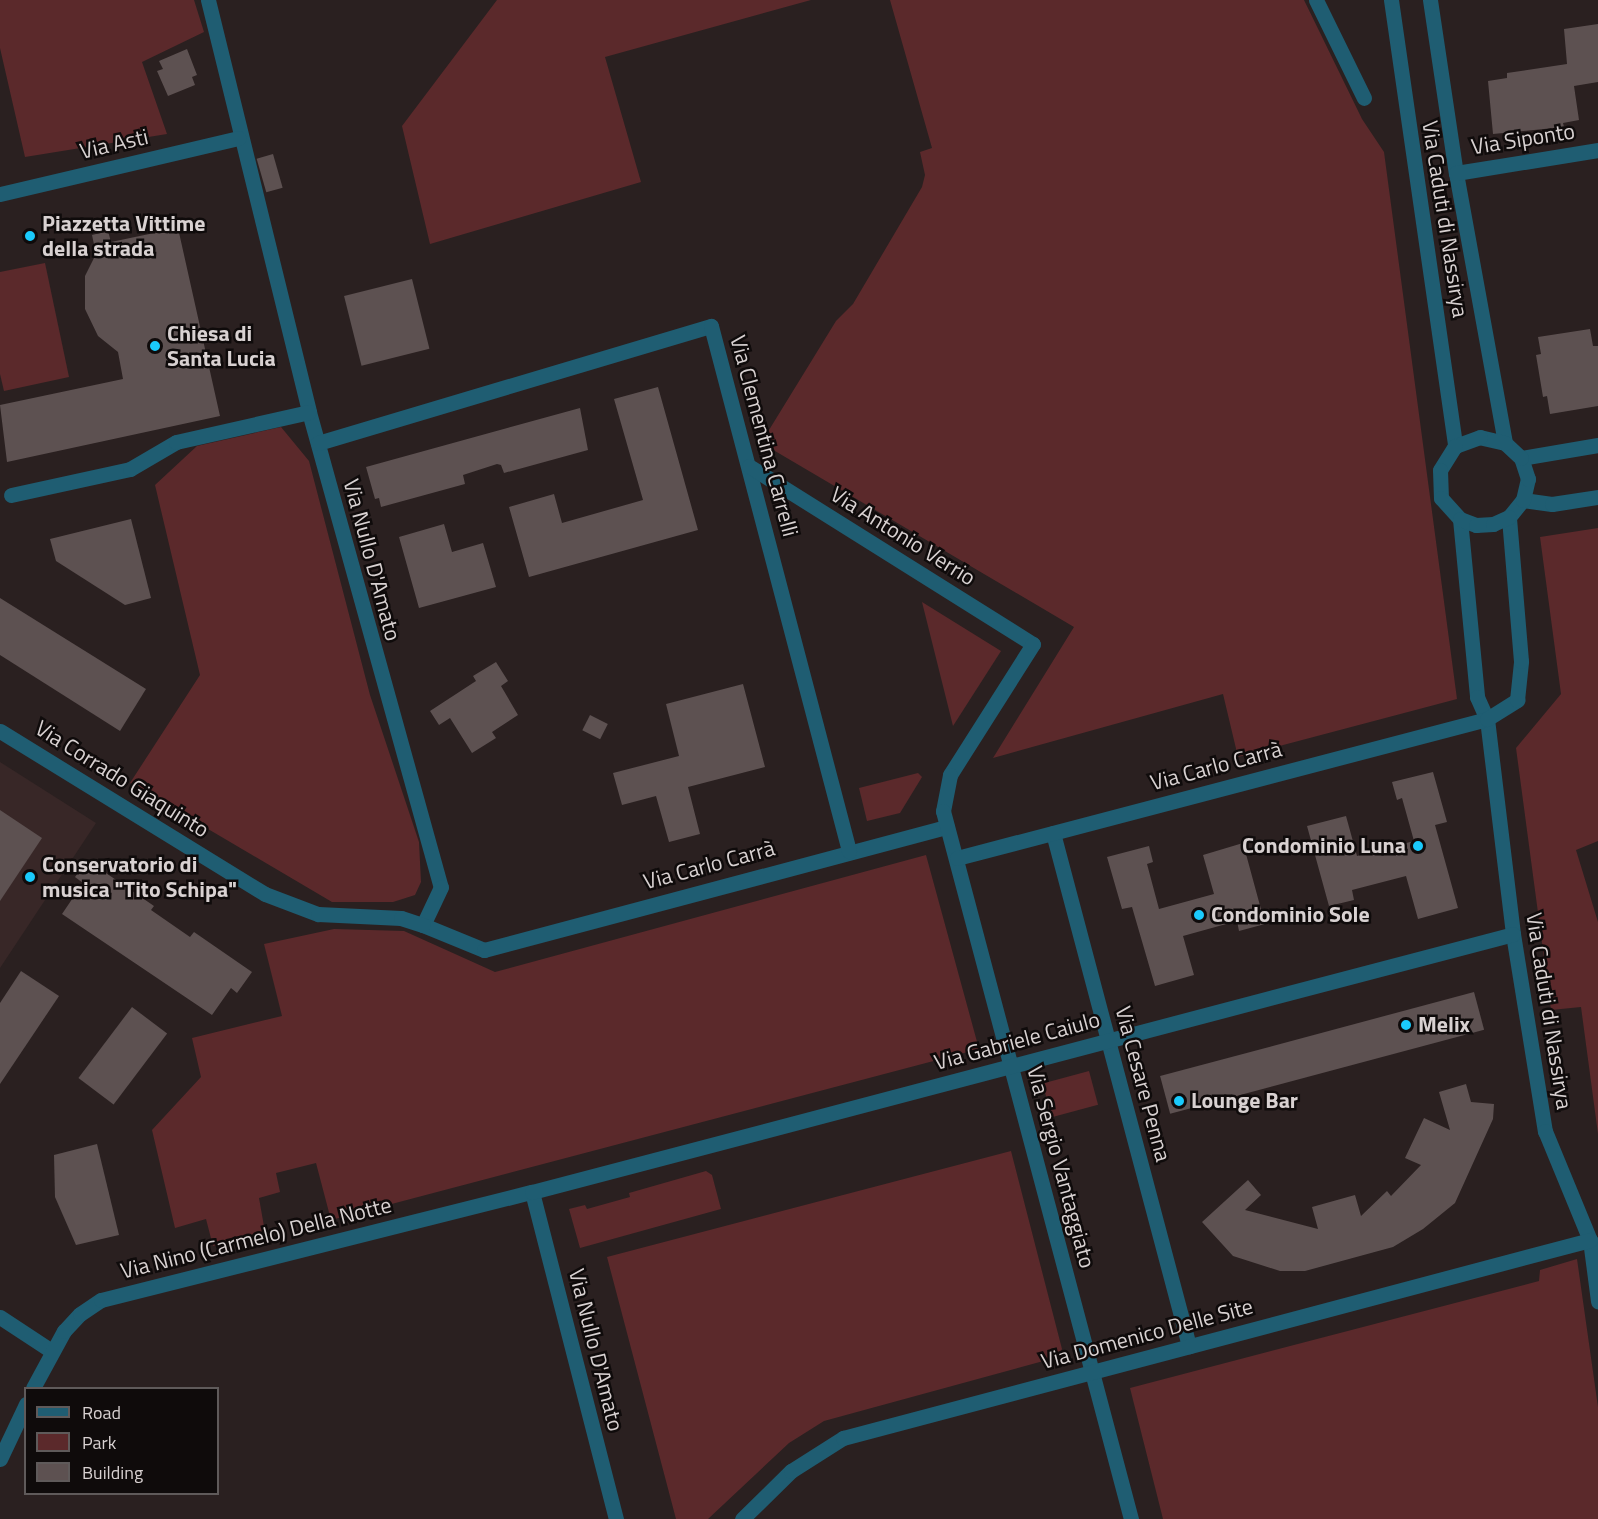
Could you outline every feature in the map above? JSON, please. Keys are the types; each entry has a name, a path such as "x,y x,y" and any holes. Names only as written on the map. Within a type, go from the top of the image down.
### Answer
{"street":[{"name":"Via Nullo D'Amato","path":"208,0 239,138 309,412 441,887 423,925"},
{"path":"1316,0 1364,98"},
{"name":"Via Caduti di Nassirya","path":"1391,0 1455,446"},
{"name":"Via Caduti di Nassirya","path":"1430,0 1456,173 1506,443"},
{"name":"Via Asti","path":"0,194 239,138"},
{"name":"Via Siponto","path":"1456,173 1598,150"},
{"name":"Via Clementina Carrelli","path":"318,443 711,326 849,851"},
{"path":"11,495 130,469 177,442 309,412"},
{"path":"1480,437 1506,443 1521,458 1528,479 1523,500 1509,518 1493,524 1476,525 1460,519 1441,498 1440,470 1455,446 1480,437"},
{"path":"1521,458 1598,445"},
{"name":"Via Antonio Verrio","path":"749,466 1033,644"},
{"path":"1523,500 1552,504 1598,497"},
{"path":"1487,719 1517,700 1518,691 1521,662 1509,518"},
{"name":"Via Caduti di Nassirya","path":"1460,519 1477,697 1487,719 1513,934 1545,1131 1590,1240 1598,1301"},
{"name":"Via Sergio Vantaggiato","path":"1033,644 950,775 943,811 1131,1519"},
{"name":"Via Carlo Carrà","path":"957,858 1487,719"},
{"name":"Via Corrado Giaquinto","path":"0,731 265,894 318,914 401,918 423,925"},
{"name":"Via Carlo Carrà","path":"423,925 484,950 849,851 947,827"},
{"name":"Via Cesare Penna","path":"1053,833 1189,1346"},
{"name":"Via Gabriele Caiulo","path":"532,1191 1513,934"},
{"name":"Via Nullo D'Amato","path":"532,1191 616,1519"},
{"name":"Via Nino (Carmelo) Della Notte","path":"34,1387 50,1350 80,1314 101,1300 532,1191"},
{"name":"Via Domenico Delle Site","path":"742,1519 791,1471 843,1438 1590,1240"},
{"path":"0,1317 50,1350"},
{"path":"0,1459 24,1408"}],"shaded area":[{"name":"Conservatorio di musica \"Tito Schipa\"","path":"0,762 96,823 0,968"}],"green space":[{"path":"0,0 194,0 204,32 142,62 167,134 25,157 0,48"},
{"path":"497,0 811,0 605,57 641,182 430,244 402,126"},
{"path":"890,0 1304,0 1362,119 1384,152 1457,699 1238,757 1223,694 993,758 1074,627 775,451 770,442 769,430 836,321 853,304 922,187 925,175 920,152 932,148"},
{"path":"45,263 69,377 4,391 0,374 0,272"},
{"path":"281,427 309,461 370,695 419,842 421,882 415,895 393,902 332,902 130,783 200,675 155,485 197,446"},
{"path":"1598,528 1598,841 1576,850 1598,922 1598,1134 1581,1007 1551,1010 1516,748 1561,694 1540,537"},
{"path":"922,602 1001,651 953,726"},
{"path":"918,773 922,777 900,813 867,821 859,788"},
{"path":"926,855 979,1049 331,1220 316,1163 276,1173 280,1192 259,1198 265,1232 213,1246 206,1219 175,1228 152,1130 201,1077 192,1038 282,1016 264,944 334,929 404,931 495,972"},
{"path":"1089,1071 1098,1105 1052,1117 1043,1083"},
{"path":"1011,1151 1062,1349 1058,1357 824,1421 789,1443 708,1519 676,1519 607,1257"},
{"path":"706,1171 712,1175 721,1209 580,1248 569,1209 585,1205 587,1209 630,1197 629,1193"},
{"path":"1577,1259 1598,1407 1598,1519 1163,1519 1130,1388 1539,1281 1540,1270"}],"building":[{"path":"1598,24 1598,82 1574,86 1579,120 1563,123 1564,127 1493,134 1488,81 1507,78 1507,73 1567,64 1564,29"},
{"path":"187,49 197,75 192,77 195,85 168,96 157,71 163,69 159,61"},
{"path":"273,154 283,188 266,192 257,159"},
{"name":"Chiesa di Santa Lucia","path":"178,228 220,416 7,462 0,405 123,379 118,352 98,336 85,309 85,276 96,254 92,235 108,231 111,242"},
{"path":"412,279 429,349 361,366 344,296"},
{"path":"1590,329 1593,346 1598,346 1598,406 1550,414 1547,396 1543,397 1536,355 1541,354 1538,337"},
{"path":"658,387 698,530 529,577 509,507 554,494 562,523 643,500 614,399"},
{"path":"580,408 588,450 504,473 501,465 497,464 463,475 465,484 381,507 379,498 375,499 366,467"},
{"path":"131,519 151,598 125,605 56,561 50,539"},
{"path":"444,524 452,552 483,543 496,587 419,608 399,537"},
{"path":"0,598 146,689 120,731 0,655"},
{"path":"496,662 508,681 501,686 518,715 492,732 496,738 472,753 450,718 439,725 430,711 476,681 473,676"},
{"path":"743,684 765,767 688,787 700,834 669,842 656,796 622,805 613,773 679,756 666,704"},
{"path":"590,715 608,724 600,739 582,730"},
{"name":"Condominio Luna","path":"1433,772 1447,822 1435,825 1458,908 1418,919 1406,876 1352,890 1354,900 1329,906 1307,826 1346,816 1357,856 1414,841 1402,798 1397,800 1392,782"},
{"path":"0,810 42,838 0,901"},
{"name":"Condominio Sole","path":"1243,843 1265,924 1239,931 1237,921 1183,936 1194,975 1155,986 1132,907 1122,909 1107,857 1149,846 1153,862 1147,864 1159,909 1214,894 1203,855"},
{"path":"87,860 154,906 151,910 190,937 194,932 252,972 237,993 231,988 212,1015 62,914 83,883 75,877"},
{"path":"21,971 59,996 0,1084 0,1003"},
{"path":"1474,992 1484,1030 1170,1114 1160,1076"},
{"path":"132,1007 167,1033 114,1105 78,1078"},
{"path":"1466,1084 1471,1102 1494,1104 1493,1119 1455,1203 1423,1229 1393,1247 1305,1271 1280,1271 1233,1256 1202,1222 1248,1180 1261,1195 1245,1210 1318,1229 1312,1207 1355,1195 1361,1216 1387,1191 1391,1196 1421,1165 1405,1158 1424,1118 1450,1130 1439,1092"},
{"path":"97,1144 119,1235 76,1245 55,1197 54,1155"}],"place":[{"name":"Piazzetta Vittime della strada","path":"30,236"},
{"name":"Chiesa di Santa Lucia","path":"155,346"},
{"name":"Condominio Luna","path":"1418,846"},
{"name":"Conservatorio di musica \"Tito Schipa\"","path":"30,877"},
{"name":"Condominio Sole","path":"1199,915"},
{"name":"Melix","path":"1406,1025"},
{"name":"Lounge Bar","path":"1179,1101"}]}
